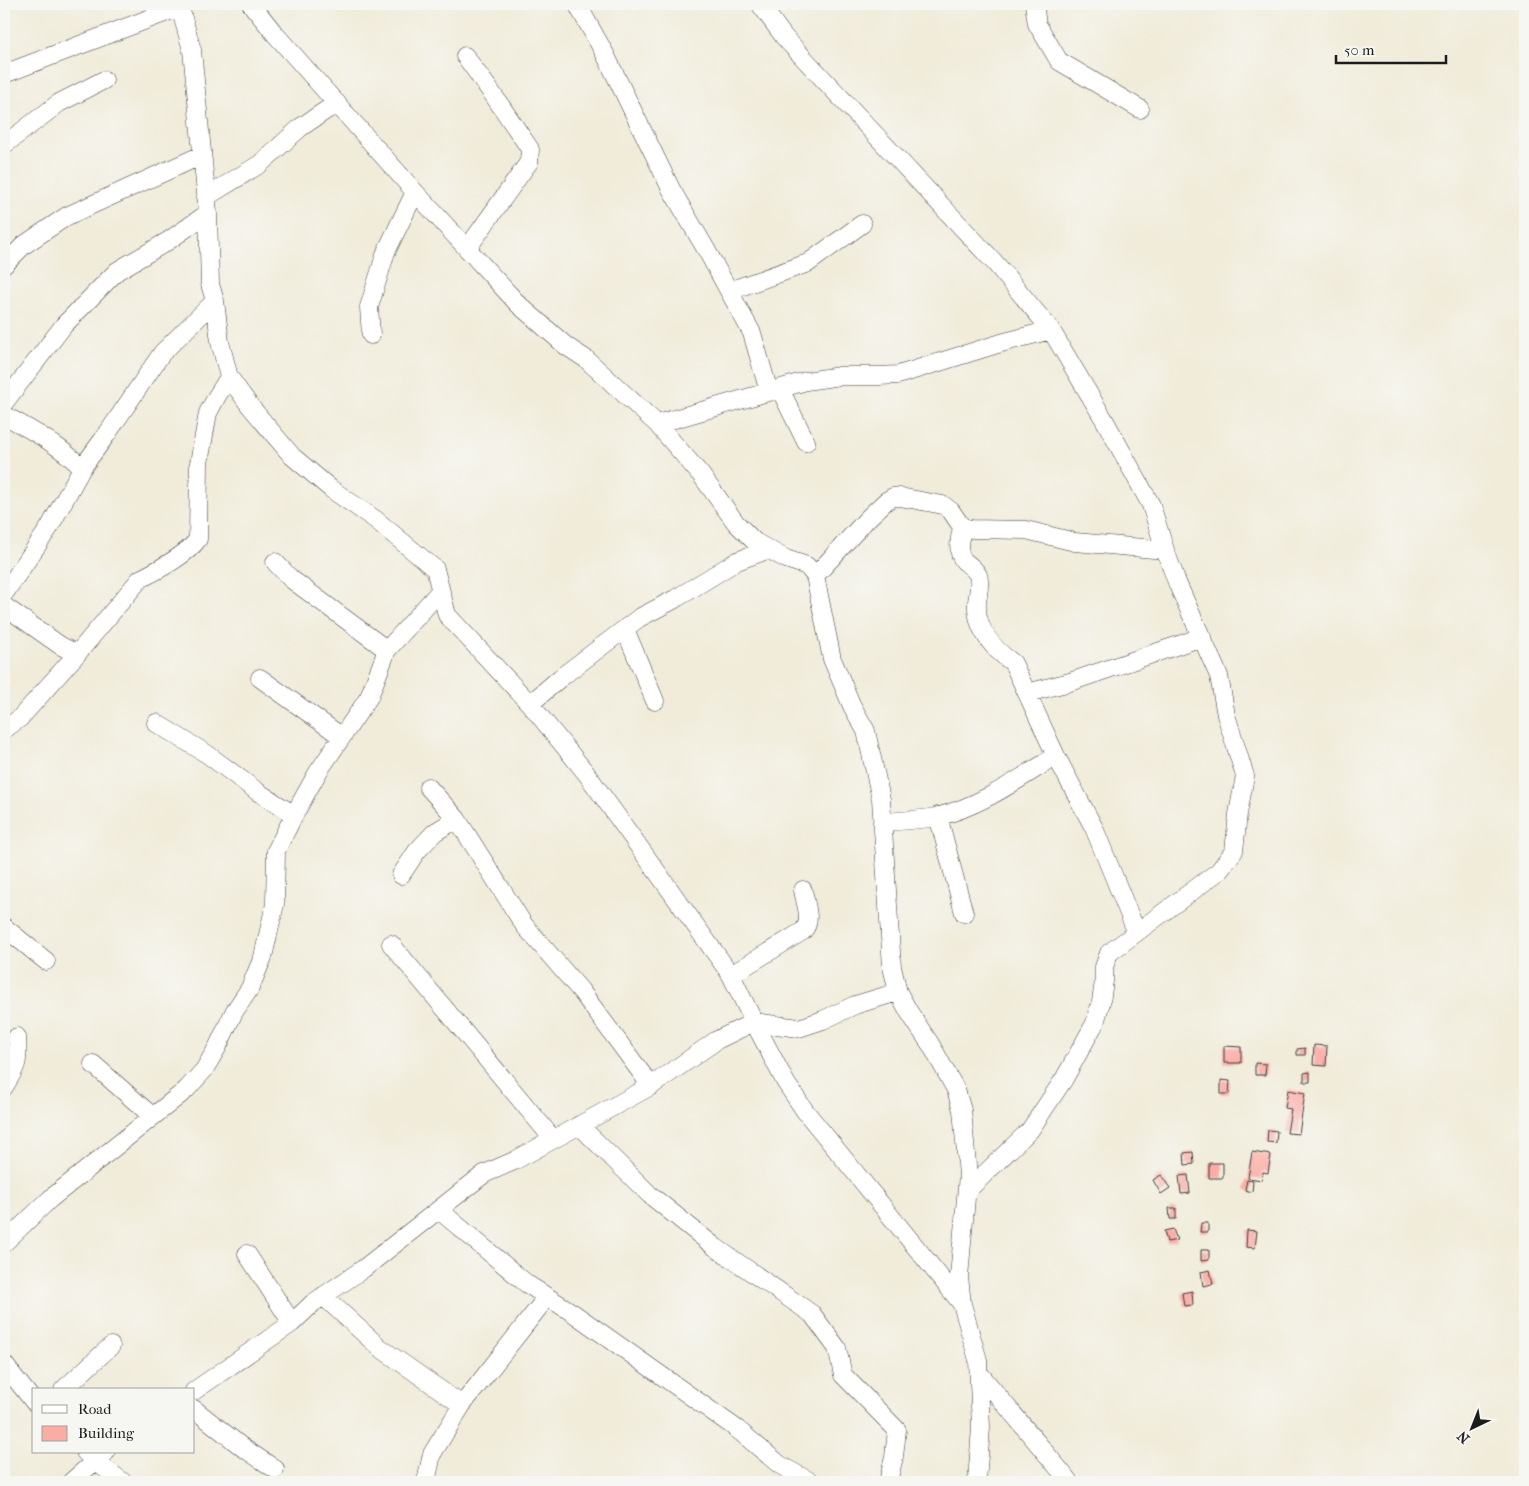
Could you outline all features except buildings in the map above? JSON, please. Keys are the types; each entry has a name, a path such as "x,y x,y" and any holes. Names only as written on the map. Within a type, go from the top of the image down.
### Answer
{"street":[{"path":"251,4 415,192 518,304 566,346 593,364 657,424 701,475 741,529 755,542 786,559 807,566 815,576 832,659 852,706 866,731 881,799 892,967 898,992 908,1012 931,1045 956,1090 962,1110 968,1175 959,1278 962,1304 978,1360 980,1427 977,1482"},
{"path":"577,4 604,52 671,189 752,333 775,391 806,442"},
{"path":"760,4 784,37 990,257 1051,330 1105,421 1151,506 1178,585 1219,676 1226,715 1245,776 1234,851 1219,871 1108,953 1104,968 1101,1002 1095,1023 1064,1078 1030,1130 967,1191"},
{"path":"1034,4 1037,24 1059,61 1140,109"},
{"path":"4,74 179,6 192,50 207,205 210,284 215,300 220,342 230,377 250,406 292,456 331,489 376,520 435,569 447,615 530,704 586,773 731,975 786,1083 805,1111 962,1304"},
{"path":"465,56 530,149 529,162 467,249"},
{"path":"4,145 59,103 104,80"},
{"path":"4,403 64,325 117,271 168,241 207,205 260,164 301,127 337,103"},
{"path":"4,265 24,245 67,216 202,155"},
{"path":"371,335 369,307 383,261 415,192"},
{"path":"728,291 808,263 862,224"},
{"path":"4,594 50,528 82,468 162,352 215,300"},
{"path":"657,424 806,381 840,376 898,375 1001,343 1051,330"},
{"path":"4,730 20,718 140,579 153,573 193,546 198,539 199,463 208,413 216,396 230,377"},
{"path":"4,415 31,430 71,457 82,468"},
{"path":"815,576 868,518 893,497 943,505 951,511 962,527 972,529 1026,530 1075,542 1165,550"},
{"path":"962,527 959,544 960,553 978,575 977,609 985,637 999,653 1013,663 1056,756 1094,828 1136,931"},
{"path":"530,704 640,618 675,600 738,561 767,550"},
{"path":"275,562 291,579 387,650"},
{"path":"4,1243 50,1199 186,1090 204,1070 234,1012 250,988 264,956 275,904 276,851 318,772 369,697 387,650 440,591"},
{"path":"4,606 60,646 77,654"},
{"path":"625,629 655,701"},
{"path":"1027,693 1070,682 1202,637"},
{"path":"260,678 342,737"},
{"path":"156,723 207,754 258,792 294,815"},
{"path":"882,822 938,816 998,792 1056,756"},
{"path":"428,787 457,819 524,925 581,991 651,1086"},
{"path":"938,816 964,913"},
{"path":"401,875 417,851 434,832 457,819"},
{"path":"731,975 803,931 808,921 803,890"},
{"path":"4,927 46,961"},
{"path":"391,944 553,1139"},
{"path":"195,1390 292,1323 313,1303 363,1269 484,1174 514,1161 651,1086 717,1040 754,1022 799,1028 823,1020 855,1005 898,992"},
{"path":"4,1087 16,1069 17,1037"},
{"path":"93,1064 152,1116"},
{"path":"579,1125 650,1195 715,1247 812,1314 837,1348 843,1375 897,1430 894,1457 888,1482"},
{"path":"439,1210 527,1284 573,1313 737,1429 780,1465 811,1482"},
{"path":"247,1254 292,1323"},
{"path":"324,1296 380,1347 462,1405"},
{"path":"426,1482 432,1454 462,1405 547,1297"},
{"path":"65,1388 111,1346"},
{"path":"4,1364 32,1399"},
{"path":"979,1373 1069,1482"},
{"path":"195,1410 229,1437 275,1469"},
{"path":"70,1482 96,1455 123,1482"}]}
